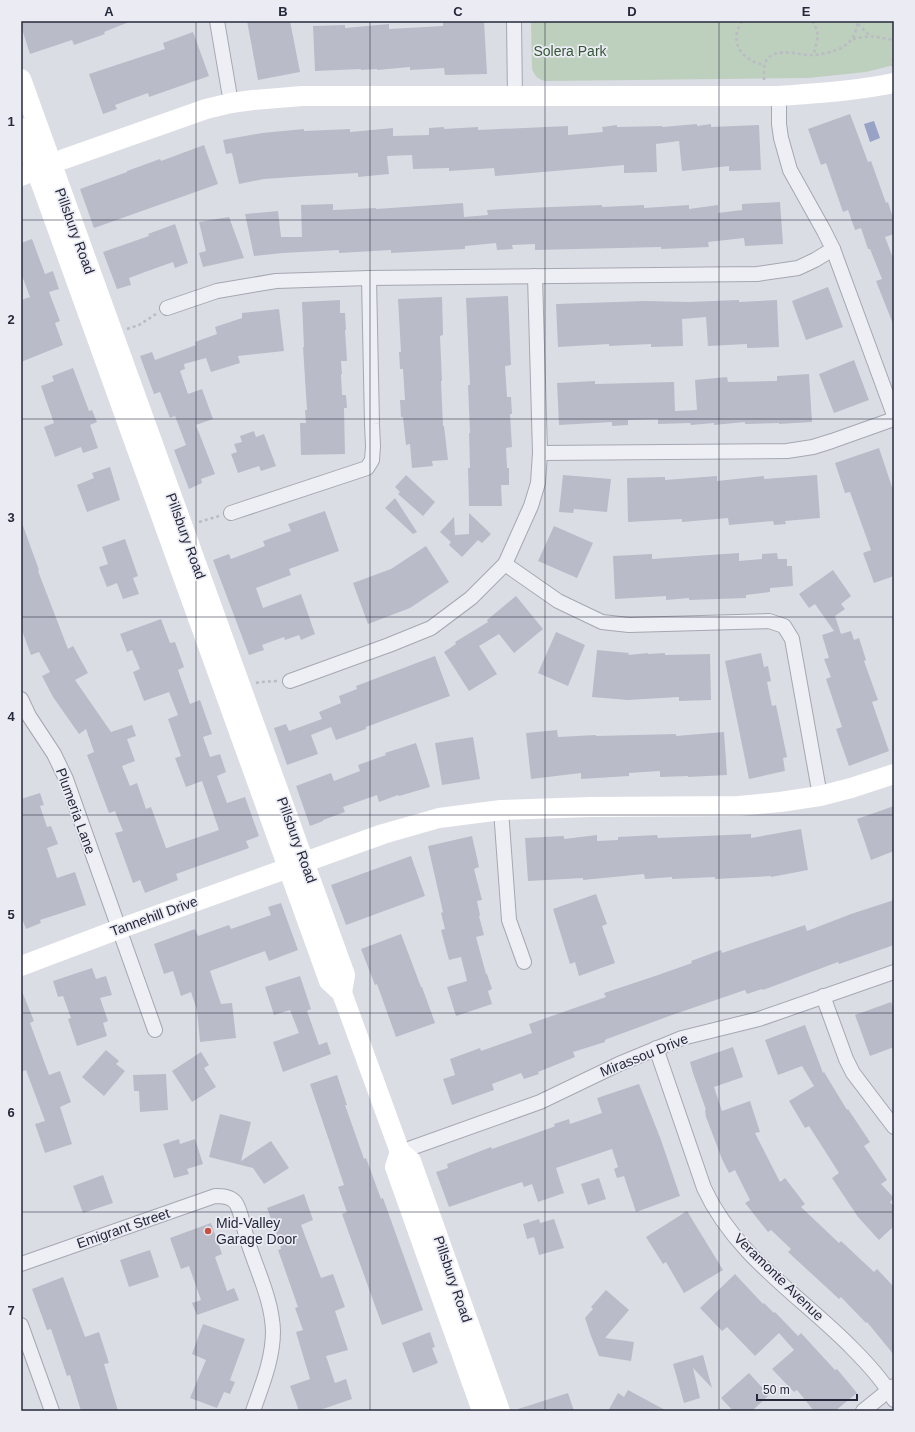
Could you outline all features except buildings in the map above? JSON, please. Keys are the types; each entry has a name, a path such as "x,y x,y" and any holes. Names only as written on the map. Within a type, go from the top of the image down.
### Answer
{"street":[{"path":"217,21 231,103"},
{"path":"514,21 515,97"},
{"name":"Pillsbury Road","path":"21,79 36,170 113,335 242,688 296,865 329,981 342,993 400,1152 411,1161 500,1411"},
{"path":"36,170 206,109 253,100 302,96 772,96 872,88 894,83"},
{"path":"772,96 790,170 833,249 894,415"},
{"name":"Pillsbury Road","path":"21,128 296,865"},
{"path":"167,308 217,291 276,281 369,278 756,274 798,268 833,249"},
{"path":"290,681 431,628 471,598 505,564 531,506 538,483 540,453 535,276"},
{"path":"231,513 367,468 372,460 373,446 369,278"},
{"path":"540,453 787,451 813,447 894,419"},
{"path":"505,564 558,602 602,622 629,625 769,621 784,626 792,639 820,796"},
{"name":"Plumeria Lane","path":"21,699 29,716 54,754 66,779 155,1030"},
{"name":"Tannehill Drive","path":"21,966 383,834 439,818 501,810 590,807 738,806 780,802 820,796 852,788 894,774"},
{"path":"501,810 510,920 524,962"},
{"name":"Mirassou Drive","path":"400,1152 540,1102 619,1064 682,1038 759,1018 894,972"},
{"path":"823,996 846,1059 853,1073 894,1127"},
{"name":"Veramonte Avenue","path":"656,1048 704,1188 713,1207 726,1226 745,1249 841,1337 892,1392"},
{"name":"Pillsbury Road","path":"400,1152 395,1167 482,1411"},
{"name":"Emigrant Street","path":"21,1264 215,1196 225,1196 234,1201 238,1208 270,1308 272,1331 267,1371 253,1411"},
{"path":"21,1325 52,1411"},
{"path":"863,1411 892,1392"}],"path":[{"path":"742,21 737,30 738,47 742,54 749,60 764,65"},
{"path":"812,21 818,29 818,37 814,55"},
{"path":"772,96 764,65 769,57 779,52 814,55 836,50 847,45 853,39 857,22"},
{"path":"857,22 870,36"},
{"path":"853,39 870,36 894,40"},
{"path":"894,52 892,63 894,72"},
{"path":"113,335 139,325 167,308"},
{"path":"183,528 201,521 231,513"},
{"path":"242,688 260,682 290,681"}],"green space":[{"name":"Solera Park","path":"531,21 894,21 894,65 866,72 808,78 545,81 537,77 532,69"}],"water":[{"path":"874,121 880,138 870,142 864,124"}],"place":[{"name":"Mid-Valley Garage Door","path":"208,1231"}]}
